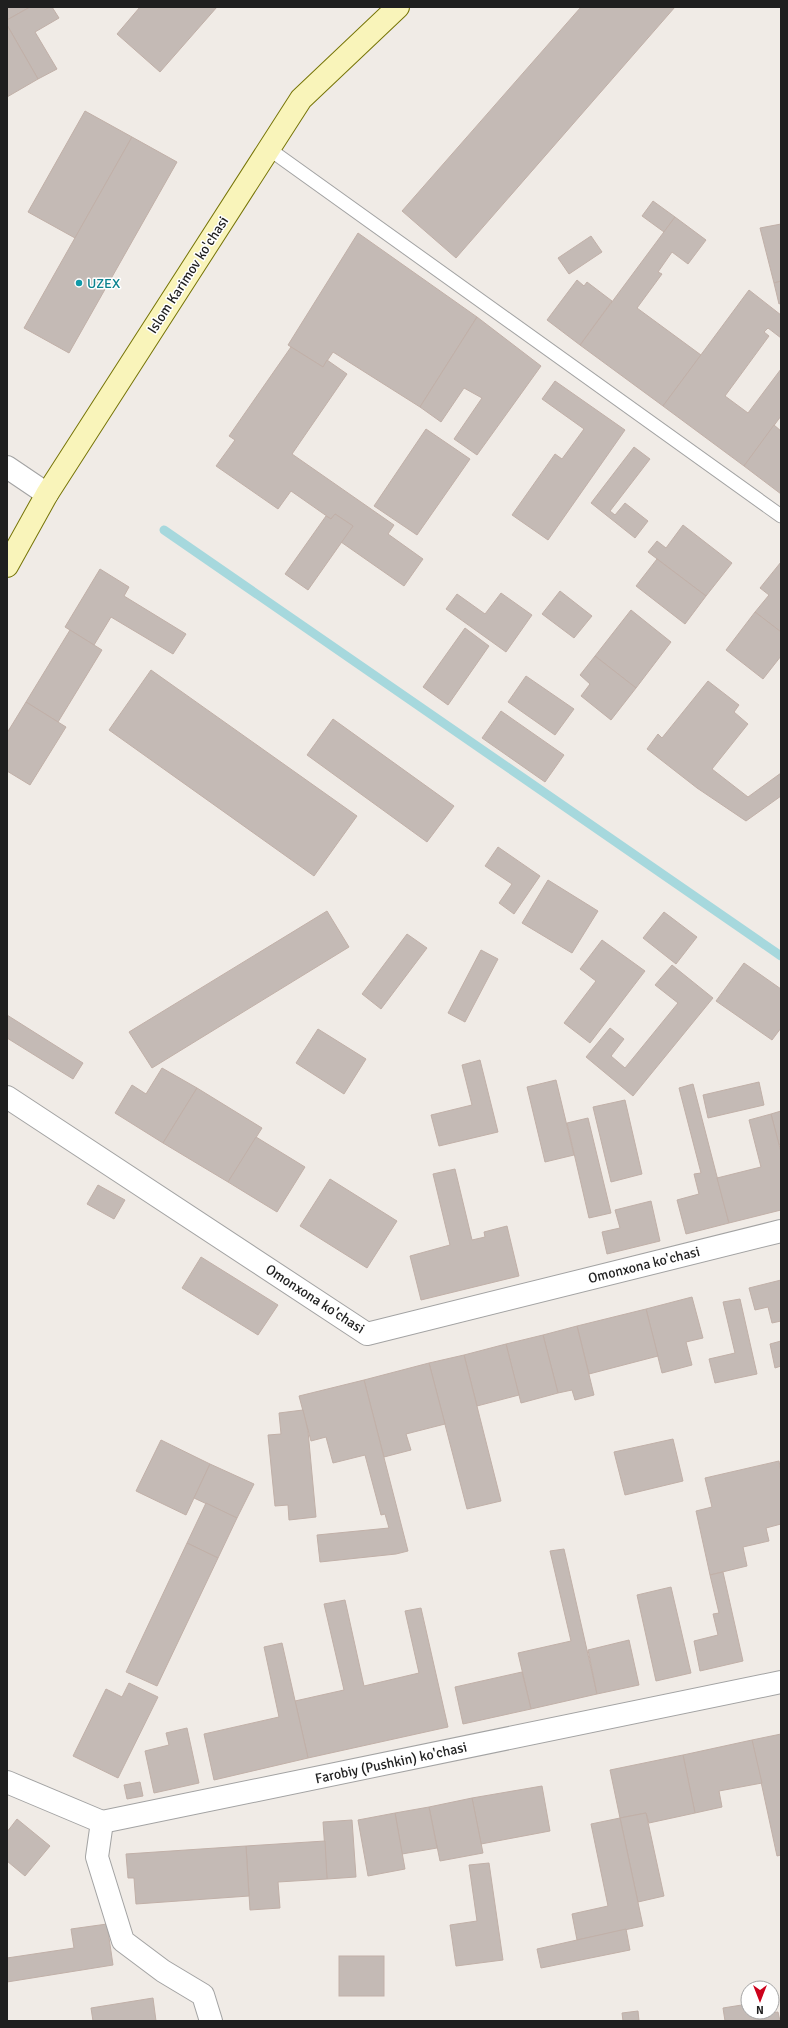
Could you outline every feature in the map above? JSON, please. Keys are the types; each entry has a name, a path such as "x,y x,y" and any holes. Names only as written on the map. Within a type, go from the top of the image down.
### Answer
{"main road":[{"name":"Islom Karimov ko'chasi","path":"7,566 47,494 301,99 398,7"}],"street":[{"path":"7,467 47,494"},
{"name":"Omonxona ko'chasi","path":"7,1097 367,1334 781,1231"},
{"name":"Farobiy (Pushkin) ko'chasi","path":"102,1822 781,1682"},
{"path":"7,1782 102,1822 97,1856 123,1941 163,1971 202,1995 211,2021"}],"lane":[{"path":"269,148 781,516"}],"building":[{"path":"7,7 30,7 7,20"},
{"path":"30,7 52,7 59,18 35,32 57,69 38,79 7,25 7,20"},
{"path":"140,7 217,7 160,72 117,34"},
{"path":"581,7 675,7 456,258 402,211"},
{"path":"7,25 38,79 7,97"},
{"path":"85,111 132,137 75,238 28,212"},
{"name":"UZEX","path":"132,137 177,162 69,353 24,328"},
{"path":"653,201 675,217 664,232 642,216"},
{"path":"675,217 706,240 688,264 672,252 658,272 662,274 637,308 701,355 663,406 580,345"},
{"path":"781,224 781,281 774,283 760,228"},
{"path":"358,233 477,317 420,407 333,352 323,367 288,345"},
{"path":"591,236 602,252 569,274 558,258"},
{"path":"577,280 584,286 587,282 612,301 580,345 547,320"},
{"path":"781,281 781,303 779,304 774,283"},
{"path":"749,290 781,315 781,338 768,328 764,332 769,336 725,396 748,413 781,369 781,416 744,466 663,406"},
{"path":"477,317 541,366 477,455 454,439 482,398 464,388 441,422 420,407"},
{"path":"291,347 323,367 327,360 347,374 292,454 394,525 388,534 423,559 404,586 341,542 353,526 335,514 331,519 291,491 278,509 216,466 235,440 229,436"},
{"path":"555,381 625,430 548,540 512,515 555,454 562,459 584,429 542,399"},
{"path":"774,425 781,431 781,494 744,466"},
{"path":"426,429 470,459 417,535 374,506"},
{"path":"634,447 650,459 610,511 615,515 625,503 648,521 635,538 591,503"},
{"path":"335,514 353,526 308,590 285,574 326,516 331,519"},
{"path":"683,525 732,563 706,596 648,552 657,541 666,548"},
{"path":"657,559 706,596 685,624 636,586"},
{"path":"781,562 781,632 755,612 769,595 760,588"},
{"path":"100,569 129,587 124,596 186,634 173,654 111,617 94,645 65,627"},
{"path":"560,591 592,616 574,638 542,614"},
{"path":"501,593 532,615 506,652 446,609 457,594 485,614"},
{"path":"631,610 671,642 636,688 595,656"},
{"path":"755,612 781,632 781,656 763,679 726,650"},
{"path":"465,628 489,646 448,705 423,687"},
{"path":"70,630 102,650 58,722 26,702"},
{"path":"595,656 636,688 611,720 581,696 590,684 580,675"},
{"path":"151,670 357,816 314,876 109,730"},
{"path":"526,676 574,709 555,735 508,702"},
{"path":"708,681 739,705 734,712 748,724 712,769 748,797 781,773 781,796 746,821 697,788 647,749 658,734 662,738"},
{"path":"26,702 66,727 30,785 7,771 7,733"},
{"path":"501,711 564,755 545,782 482,738"},
{"path":"333,719 454,806 427,842 307,755"},
{"path":"498,847 540,876 514,914 499,903 512,884 485,866"},
{"path":"548,880 598,911 572,953 522,923"},
{"path":"327,911 349,947 152,1068 129,1032"},
{"path":"664,912 697,937 676,964 643,938"},
{"path":"407,934 427,948 381,1009 362,994"},
{"path":"602,940 645,971 590,1043 564,1023 596,981 580,969"},
{"path":"481,950 498,959 465,1022 448,1013"},
{"path":"744,963 781,989 781,1028 772,1040 716,1001"},
{"path":"672,965 713,998 633,1096 586,1057 610,1028 624,1039 611,1056 625,1068 678,1003 655,985"},
{"path":"7,1015 83,1063 73,1079 7,1038"},
{"path":"318,1029 366,1059 344,1094 296,1063"},
{"path":"480,1060 498,1132 439,1146 431,1115 472,1105 462,1065"},
{"path":"162,1068 197,1088 163,1143 115,1113 132,1085 146,1094"},
{"path":"556,1080 574,1155 545,1162 527,1087"},
{"path":"759,1082 764,1105 708,1118 703,1095"},
{"path":"693,1084 729,1223 686,1234 677,1200 699,1194 694,1174 701,1173 679,1088"},
{"path":"197,1088 262,1128 228,1182 163,1143"},
{"path":"625,1100 642,1174 611,1182 593,1107"},
{"path":"781,1111 781,1144 779,1145 771,1114"},
{"path":"771,1114 781,1152 781,1210 729,1223 717,1178 761,1167 749,1120"},
{"path":"588,1118 611,1213 589,1218 567,1123"},
{"path":"256,1137 305,1167 277,1212 228,1182"},
{"path":"455,1169 472,1240 485,1237 484,1232 507,1226 519,1276 421,1300 410,1256 450,1245 433,1174"},
{"path":"330,1179 397,1221 367,1268 300,1226"},
{"path":"98,1185 125,1200 114,1219 87,1204"},
{"path":"651,1201 660,1241 607,1254 602,1232 620,1228 615,1210"},
{"path":"201,1257 278,1305 258,1335 182,1288"},
{"path":"781,1280 781,1321 772,1323 768,1307 755,1310 749,1288"},
{"path":"692,1297 703,1338 686,1342 692,1365 662,1373 646,1309"},
{"path":"740,1299 757,1374 715,1383 709,1359 735,1353 723,1302"},
{"path":"646,1309 658,1356 589,1374 577,1326"},
{"path":"577,1326 594,1395 575,1400 572,1390 558,1393 543,1335"},
{"path":"543,1335 558,1393 521,1403 506,1344"},
{"path":"781,1341 781,1366 775,1368 770,1344"},
{"path":"506,1344 519,1395 477,1406 464,1355"},
{"path":"464,1355 501,1501 467,1509 429,1363"},
{"path":"429,1363 445,1424 406,1434 411,1450 384,1457 364,1380"},
{"path":"364,1380 408,1551 396,1554 320,1562 317,1535 389,1528 385,1514 381,1515 365,1455 333,1463 326,1437 311,1441 299,1396"},
{"path":"303,1410 308,1431 316,1517 289,1520 288,1505 275,1506 268,1435 281,1434 279,1413"},
{"path":"673,1439 683,1481 625,1495 614,1452"},
{"path":"161,1440 210,1464 186,1515 136,1491"},
{"path":"779,1461 781,1472 781,1524 766,1528 769,1541 743,1547 747,1566 710,1575 696,1511 712,1507 705,1478"},
{"path":"210,1464 254,1484 237,1518 194,1498"},
{"path":"206,1503 237,1518 218,1558 187,1543"},
{"path":"187,1543 218,1558 157,1686 126,1672"},
{"path":"564,1549 597,1694 531,1709 518,1653 571,1641 550,1551"},
{"path":"723,1572 743,1661 700,1671 694,1641 718,1635 713,1614 719,1613 710,1575"},
{"path":"671,1587 691,1673 656,1681 637,1595"},
{"path":"345,1600 364,1686 419,1673 405,1611 421,1608 448,1727 308,1758 295,1701 344,1690 324,1604"},
{"path":"629,1640 639,1685 597,1694 588,1650"},
{"path":"282,1643 308,1758 214,1780 204,1734 279,1717 264,1647"},
{"path":"522,1672 531,1709 463,1724 455,1687"},
{"path":"129,1683 158,1697 118,1778 73,1756 106,1689 122,1697"},
{"path":"187,1728 199,1783 154,1793 145,1751 169,1745 166,1733"},
{"path":"781,1734 781,1855 777,1856 752,1740"},
{"path":"752,1740 762,1783 719,1791 722,1807 695,1813 683,1755"},
{"path":"683,1755 695,1813 649,1823 646,1813 620,1818 610,1770"},
{"path":"140,1782 143,1796 127,1799 124,1785"},
{"path":"542,1786 550,1831 481,1844 472,1798"},
{"path":"472,1798 483,1853 440,1861 429,1807"},
{"path":"429,1807 437,1848 402,1854 395,1813"},
{"path":"395,1813 405,1869 368,1876 358,1820"},
{"path":"646,1813 664,1896 638,1902 620,1818"},
{"path":"620,1818 643,1926 577,1940 572,1914 608,1906 591,1824"},
{"path":"17,1819 50,1846 25,1876 7,1861 7,1832"},
{"path":"352,1820 356,1877 327,1879 323,1822"},
{"path":"325,1841 327,1879 278,1882 280,1908 250,1910 246,1846"},
{"path":"246,1846 249,1896 136,1904 134,1878 128,1878 126,1854"},
{"path":"489,1863 503,1960 456,1966 450,1925 477,1921 469,1865"},
{"path":"107,1924 113,1965 7,1982 7,1958 74,1948 71,1929"},
{"path":"626,1929 630,1950 541,1968 537,1949"},
{"path":"339,1956 384,1956 384,1996 339,1996"},
{"path":"153,1998 156,2021 93,2021 91,2008"},
{"path":"740,2005 740,2020 780,2021 725,2021 723,2008"},
{"path":"638,2011 639,2021 623,2021 622,2013"}],"waterway":[{"path":"164,530 781,956"}],"place":[{"name":"UZEX","path":"79,283"}]}
